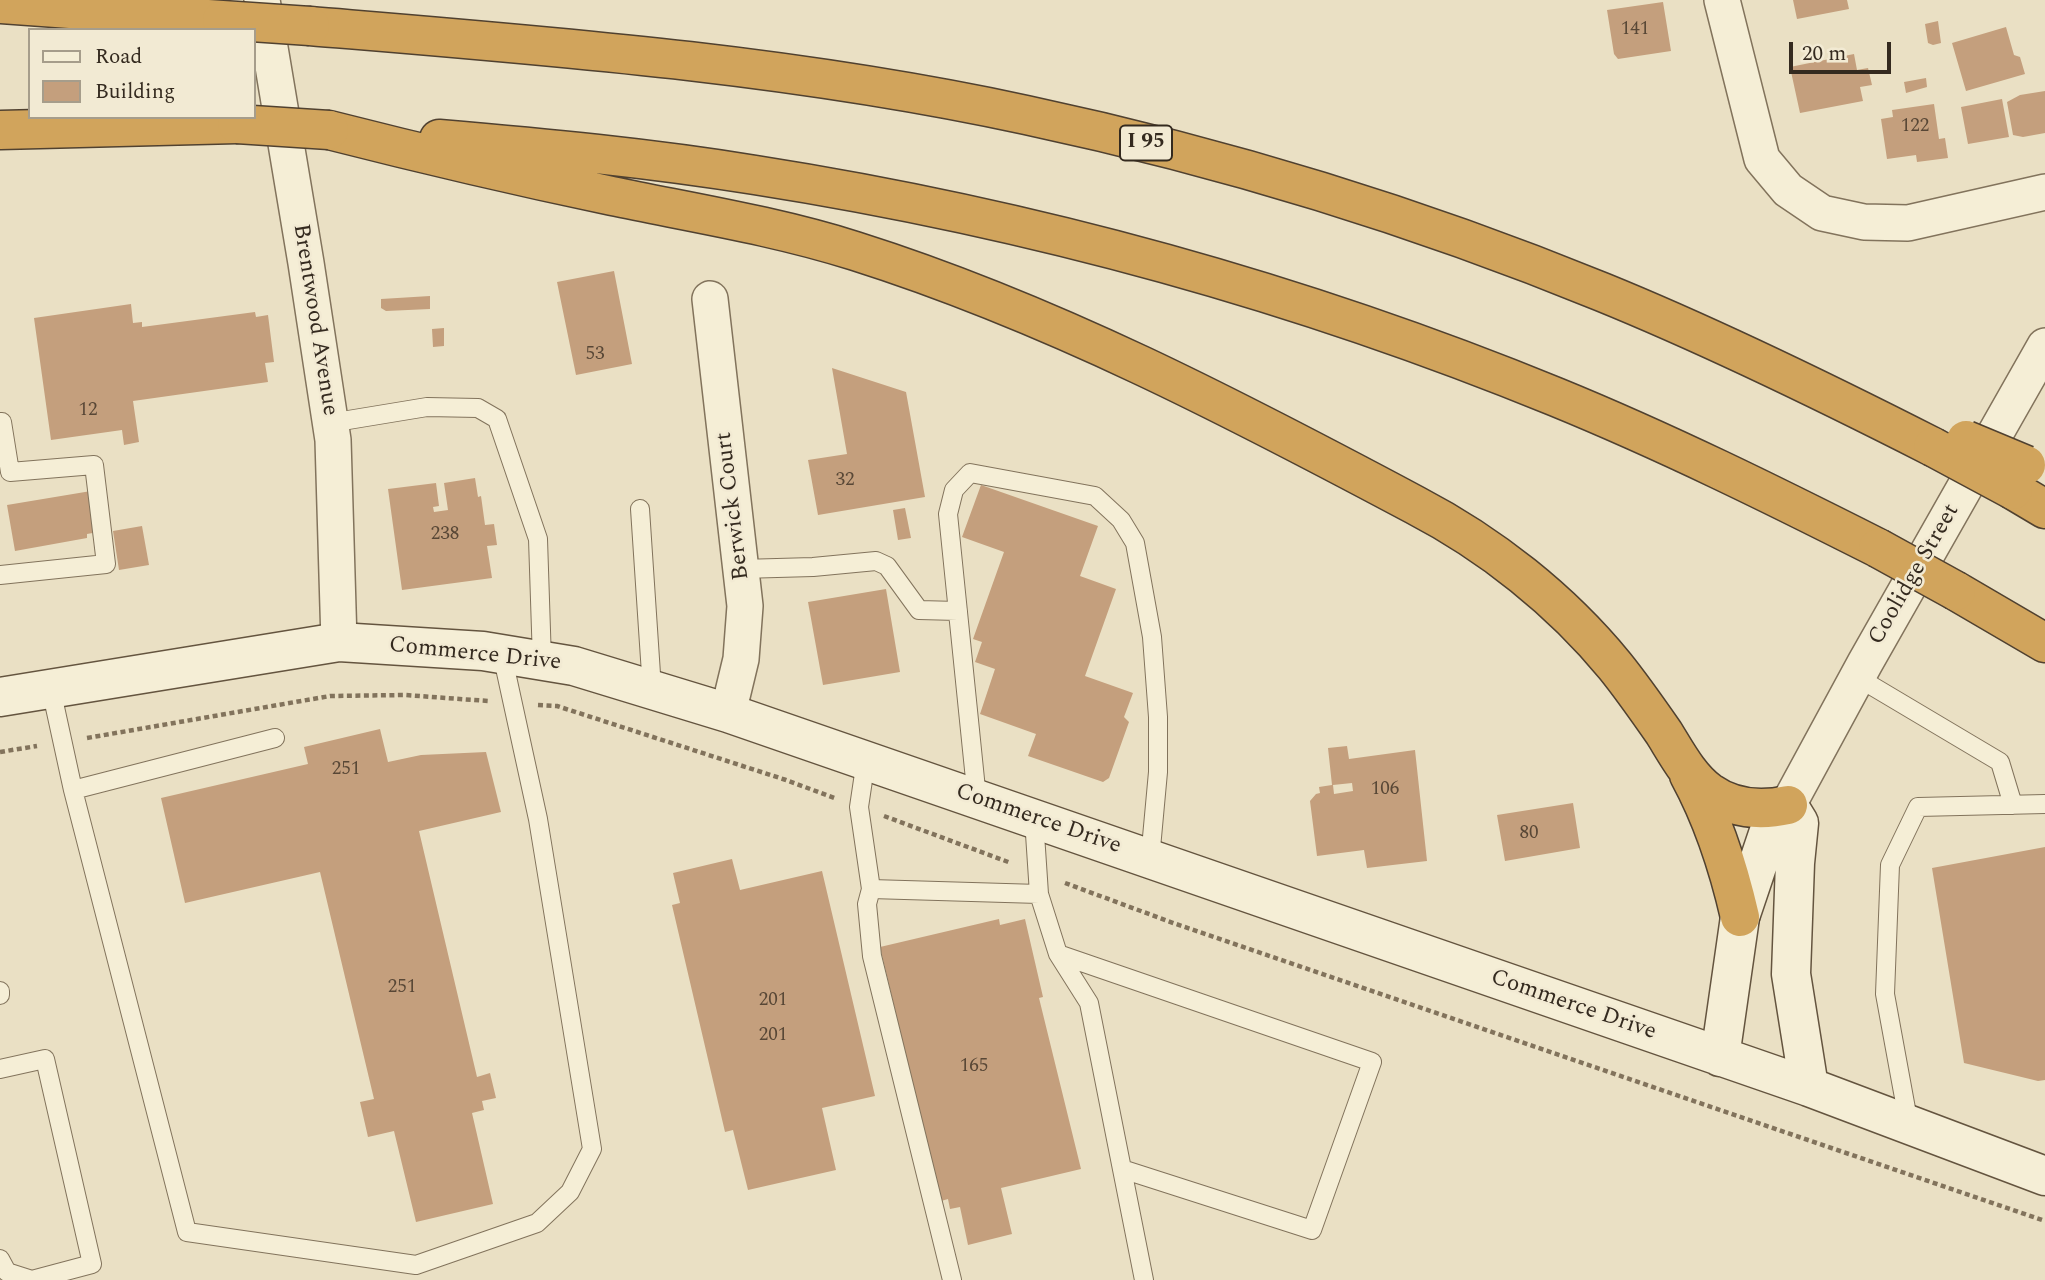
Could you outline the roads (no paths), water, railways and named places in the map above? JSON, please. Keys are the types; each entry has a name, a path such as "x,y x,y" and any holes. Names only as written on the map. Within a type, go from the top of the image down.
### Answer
{"highway":[{"path":"74,0 222,20"},
{"name":"I 95","path":"0,4 543,45 784,72 1025,114 1260,173 1376,209 1490,249 1604,292 1825,392 1938,438 2032,485"},
{"path":"0,105 28,108"},
{"path":"181,119 604,155 753,174 865,194 1103,247 1218,279 1331,314 1519,383 1665,444 1878,548 2045,643"},
{"path":"0,130 237,124"},
{"path":"329,130 489,171 743,221 852,250 960,287 1065,331 1158,374 1437,516 1484,547 1576,623 1614,664 1696,780 1711,793 1730,803 1768,810 1788,804"},
{"path":"1674,749 1707,812 1731,881 1740,918"}],"main road":[{"name":"Commerce Drive","path":"0,697 339,642 483,651 574,666 728,713 866,760 1809,1087 2045,1176"},
{"name":"Coolidge Street","path":"1720,1057 1740,918 1769,831 1788,804"},
{"path":"1788,804 1799,823 1794,863 1791,974 1809,1087"}],"street":[{"name":"Brentwood Avenue","path":"262,0 330,424 339,642"},
{"path":"1722,0 1762,159 1788,190 1822,213 1864,222 1908,223 2045,192"},
{"name":"Berwick Court","path":"709,299 745,606 741,659 728,713"},
{"name":"Coolidge Street","path":"1788,804 2045,346"}],"lane":[{"path":"330,424 427,407 478,408 497,419 538,539 542,661"},
{"path":"0,422 10,472 94,465 106,564 0,575"},
{"path":"977,799 948,514 954,490 970,472 1095,496 1121,520 1135,543 1152,637 1158,717 1158,772 1150,859"},
{"path":"640,509 652,689"},
{"path":"741,569 813,567 876,561 887,566 919,610 958,611"},
{"path":"51,689 74,790 187,1232 416,1265 537,1223 570,1192 592,1149 538,819 502,654"},
{"path":"1857,677 2000,762 2013,805"},
{"path":"74,790 275,738"},
{"path":"866,760 859,807 871,889 867,904 872,956 952,1280"},
{"path":"1909,1125 1885,994 1890,865 1918,807 2045,804"},
{"path":"1034,819 1039,894 1058,954 1089,1003 1144,1280"},
{"path":"871,889 1039,894"},
{"path":"1058,954 1372,1062 1312,1230 1122,1169"},
{"path":"0,1069 45,1059 92,1264 32,1280 8,1272 0,1259"}]}
